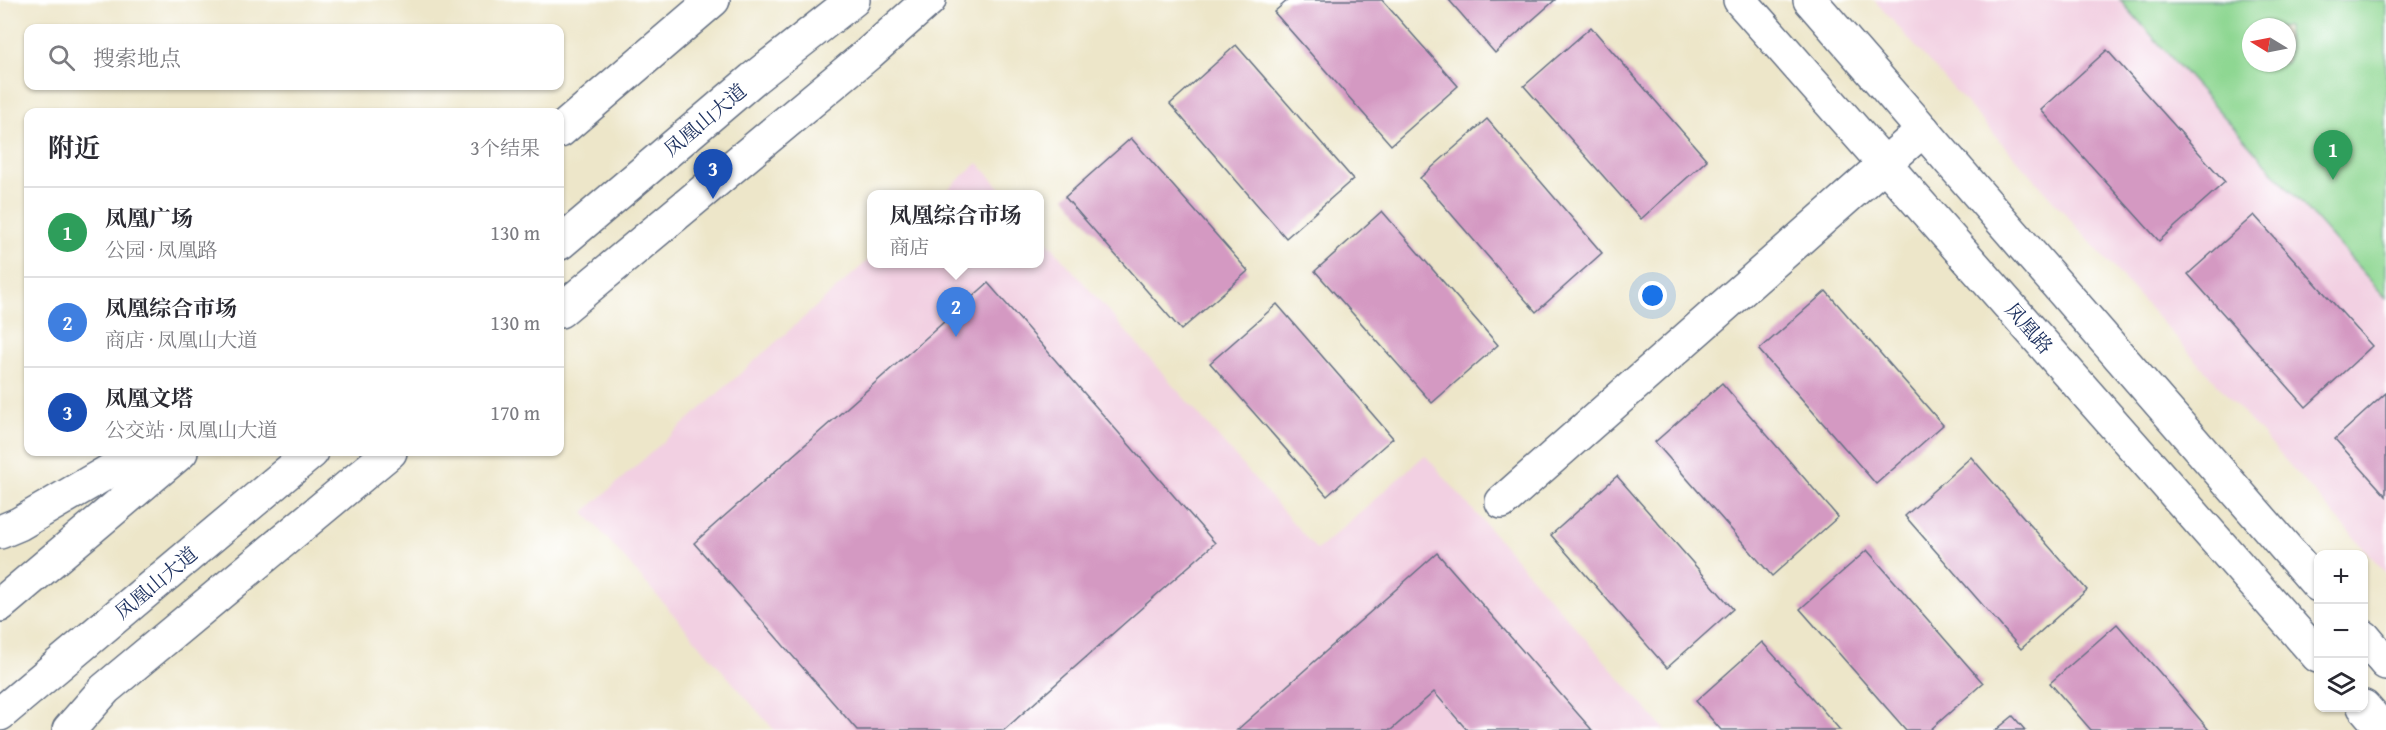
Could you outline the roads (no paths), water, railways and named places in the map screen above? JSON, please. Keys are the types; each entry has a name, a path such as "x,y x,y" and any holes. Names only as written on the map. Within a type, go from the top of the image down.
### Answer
{"main road":[{"path":"564,128 713,0"},
{"name":"凤凰山大道","path":"564,240 794,47 854,0"},
{"path":"564,307 868,54 929,0"},
{"name":"凤凰路","path":"1740,0 2314,650"},
{"path":"1810,0 2314,579"},
{"path":"1502,502 1923,130"},
{"path":"0,532 19,524 135,456"},
{"path":"0,605 176,456"},
{"name":"凤凰山大道","path":"0,714 307,456"},
{"path":"69,730 105,688 385,456"},
{"path":"2368,642 2386,663"},
{"path":"2368,712 2384,730"}],"place":[{"name":"凤凰广场","path":"2333,180"},
{"name":"凤凰文塔","path":"713,199"},
{"name":"凤凰综合市场","path":"956,337"}]}
